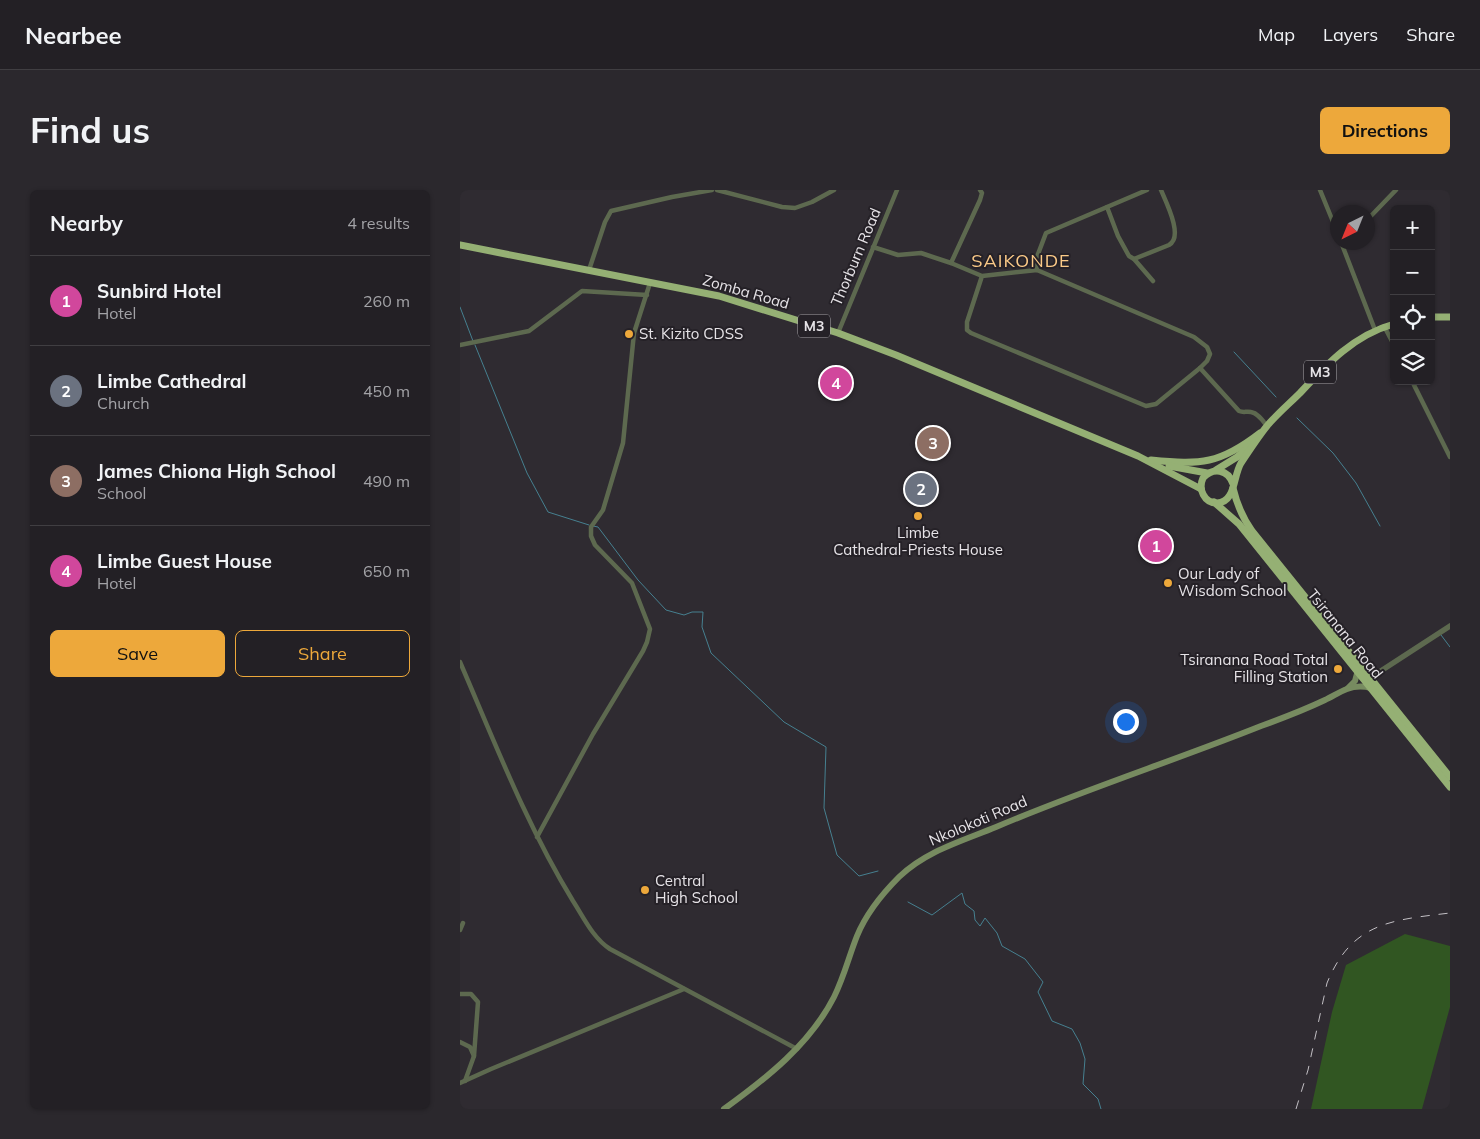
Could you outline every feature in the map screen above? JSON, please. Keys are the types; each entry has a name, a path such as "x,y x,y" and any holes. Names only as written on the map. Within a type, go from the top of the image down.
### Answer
{"highway":[{"name":"Zomba Road","path":"460,245 719,296 838,333 896,355 1148,461 1201,489"},
{"path":"1435,317 1450,317"},
{"name":"M3","path":"1201,489 1204,496 1214,502 1222,502 1228,498 1240,464 1266,428 1331,361 1352,344 1375,330 1390,325"},
{"path":"1148,461 1202,462 1221,458 1242,447 1266,428"},
{"name":"M3","path":"1207,474 1237,457 1257,441"},
{"name":"Zomba Road","path":"1148,461 1207,474"},
{"path":"1216,470 1227,474 1233,486"},
{"path":"1201,489 1202,482 1207,474"},
{"name":"Tsiranana Road","path":"1233,486 1237,507 1243,519 1450,777"},
{"name":"Tsiranana Road","path":"1214,502 1238,524 1358,670 1450,787"}],"main road":[{"path":"1348,689 1355,681 1358,670"},
{"name":"Nkolokoti Road","path":"724,1109 768,1076 797,1049 834,997 845,973 858,934 872,910 901,876 923,858 949,845 1056,802 1260,727 1348,689 1364,686 1371,688"}],"street":[{"path":"589,270 610,211 712,190"},
{"path":"717,190 782,207 795,208 812,202 834,190"},
{"name":"Thorburn Road","path":"838,333 897,190"},
{"path":"951,263 980,200 982,193 980,190"},
{"path":"1036,270 1034,262 1046,233 1147,190"},
{"path":"1134,259 1170,244 1175,239 1172,219 1161,190"},
{"path":"1320,190 1330,214"},
{"path":"1375,212 1396,190"},
{"path":"1107,207 1118,236 1129,256 1154,281"},
{"path":"873,247 898,255 920,252 982,276 1036,270 1194,338 1207,346 1210,354 1207,361 1200,368 1156,404 1149,406 971,333 966,326 982,276"},
{"path":"1346,250 1375,330"},
{"path":"537,837 593,734 648,642 650,631 647,617 632,583 595,545 590,536 593,525 603,510 623,442 634,333 650,283"},
{"path":"460,345 529,330 582,291 647,295"},
{"path":"1384,326 1391,340"},
{"path":"1200,368 1239,411 1255,413 1266,428"},
{"path":"1414,385 1450,457"},
{"path":"1370,678 1450,626"},
{"path":"460,662 537,837 565,888 598,941 610,950 797,1049"},
{"path":"460,930 463,923"},
{"path":"462,1082 490,1068 684,989"},
{"path":"460,994 471,994 478,1002 474,1056 462,1082"},
{"path":"460,1042 470,1048 474,1056"}],"green space":[{"path":"1405,934 1450,946 1450,1007 1422,1109 1311,1109 1332,1012 1346,965"}],"waterway":[{"path":"460,307 473,341"},
{"path":"475,345 527,473 548,512 589,525"},
{"path":"1234,352 1276,397"},
{"path":"1297,418 1333,453 1356,483 1380,526"},
{"path":"593,526 598,527 638,580 666,610 684,615 692,612 703,612 702,627 711,653 784,722 826,747 824,808 837,855 859,876 878,871"},
{"path":"1441,635 1450,647"},
{"path":"908,902 932,915 962,893 965,904 974,911 975,920 980,926 985,918 997,933 1002,946 1025,959 1043,982 1038,992 1052,1021 1072,1029 1080,1043 1085,1059 1083,1084 1098,1099 1101,1109"}],"railway":[{"path":"1296,1109 1308,1070 1327,983 1337,963 1349,947 1362,936 1392,922 1450,913"}],"place":[{"name":"St. Kizito CDSS","path":"629,334"},
{"name":"Limbe Guest House","path":"836,383"},
{"name":"James Chiona High School","path":"933,443"},
{"name":"Limbe Cathedral","path":"921,489"},
{"name":"Limbe Cathedral-Priests House","path":"918,516"},
{"name":"Sunbird Hotel","path":"1156,546"},
{"name":"Our Lady of Wisdom School","path":"1168,583"},
{"name":"Tsiranana Road Total Filling Station","path":"1338,669"},
{"name":"Central High School","path":"645,890"}],"district":[{"name":"SAIKONDE","path":"1021,261"}]}
